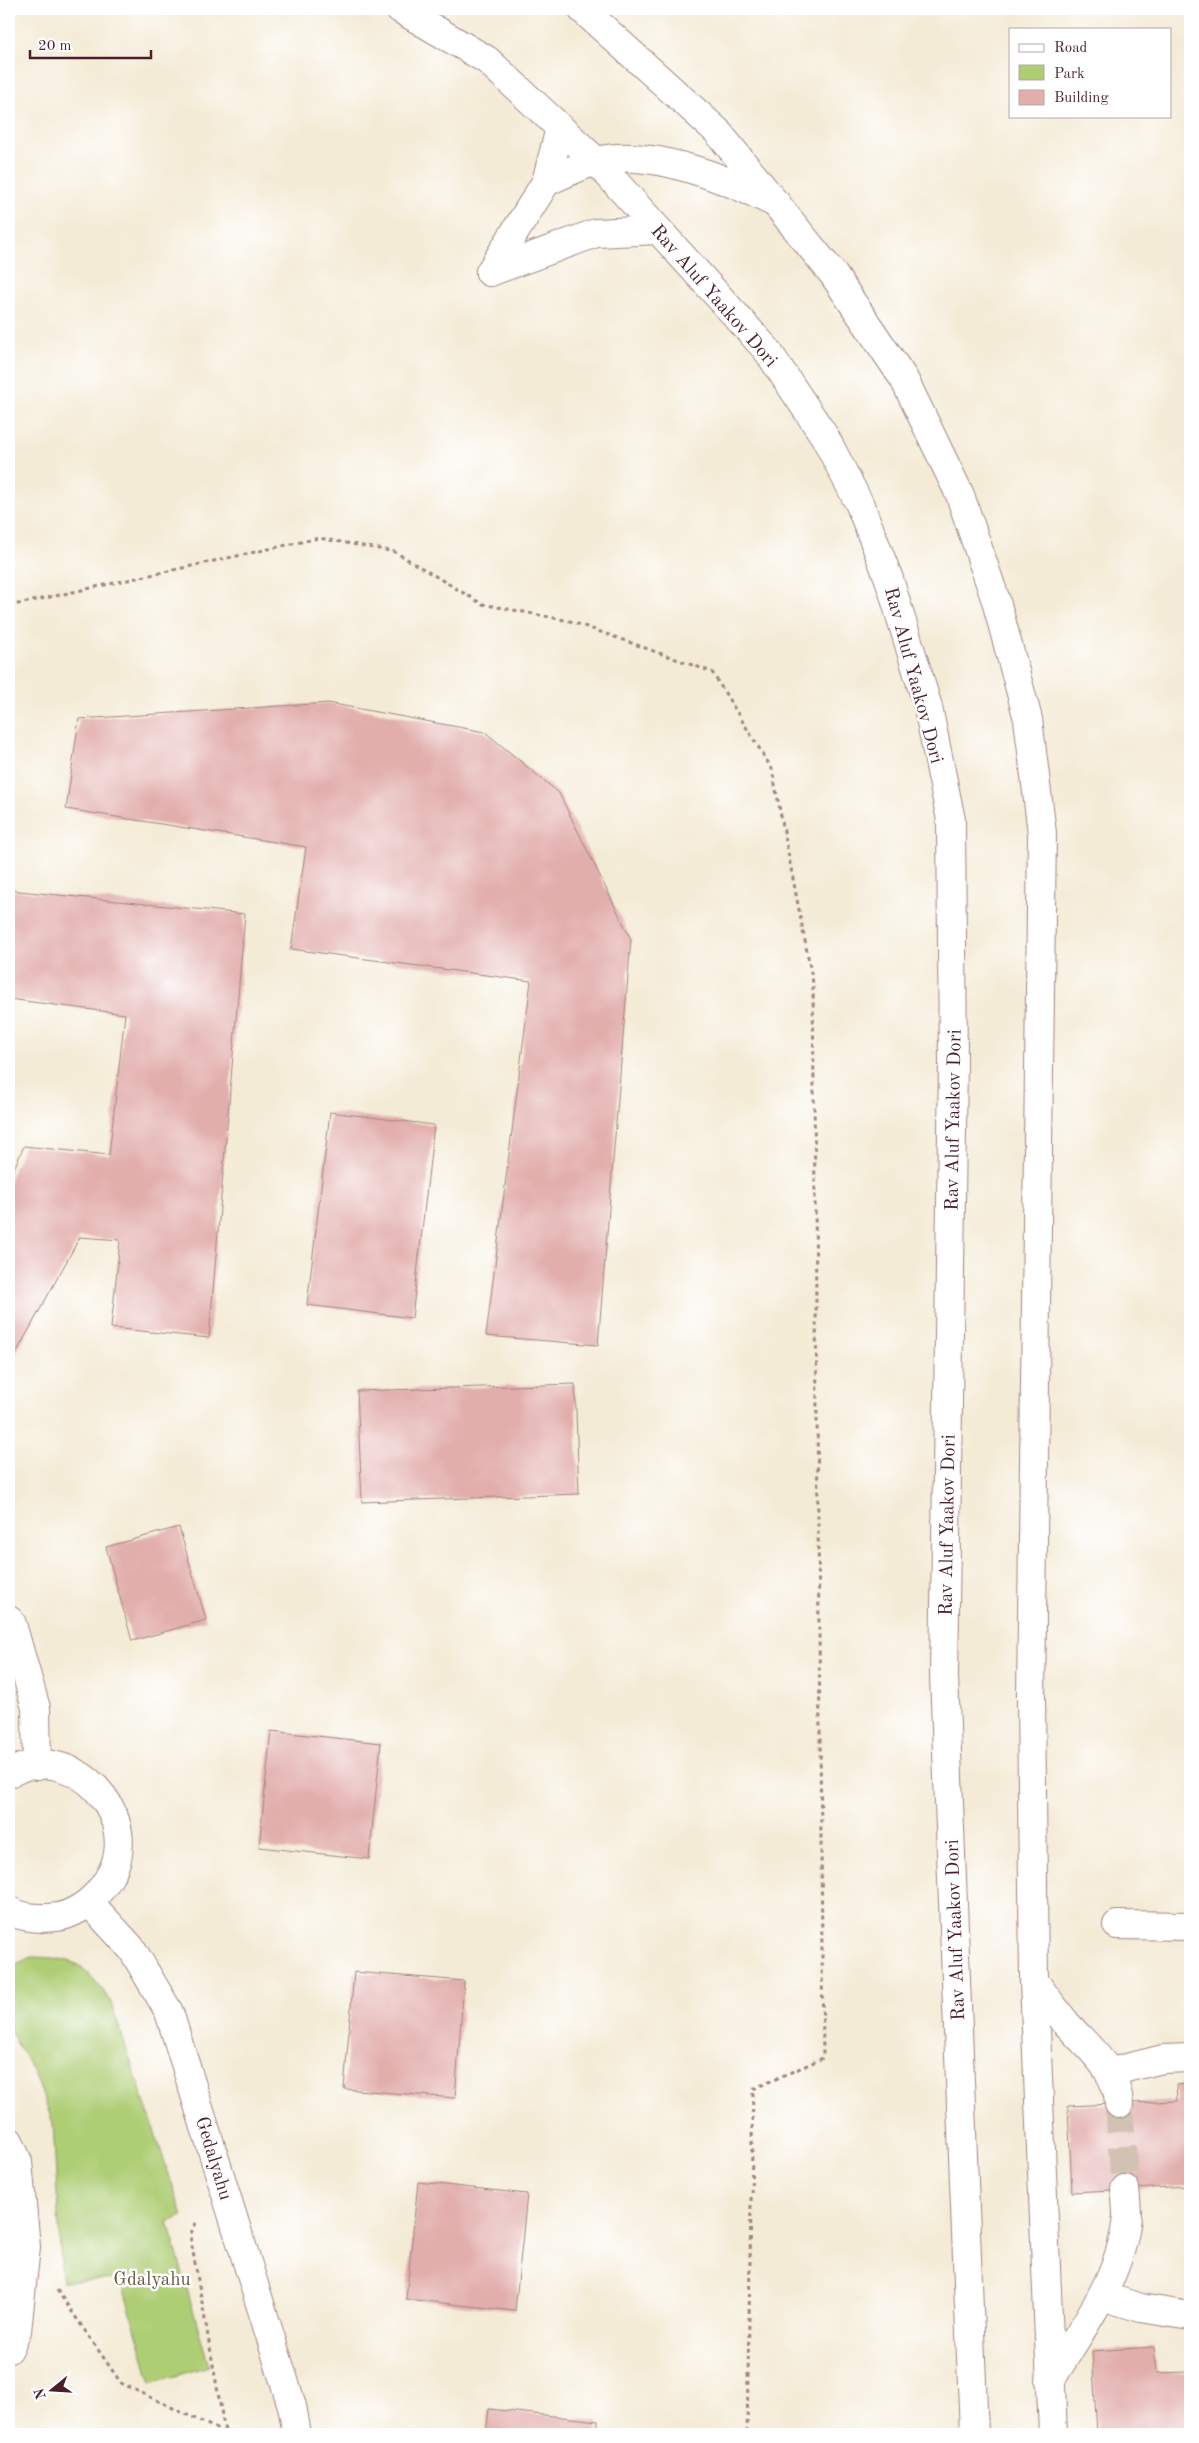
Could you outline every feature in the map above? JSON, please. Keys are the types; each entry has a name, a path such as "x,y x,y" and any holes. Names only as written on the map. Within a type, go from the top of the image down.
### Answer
{"main road":[{"name":"Rav Aluf Yaakov Dori","path":"400,9 487,60 596,161 767,350 825,437 860,505 889,579 928,707 951,820 953,1063 944,1676 974,2434"},
{"path":"582,9 717,131 833,274 904,379 960,495 996,601 1028,719 1042,833 1031,1696 1034,1981 1053,2434"},
{"path":"560,128 546,182 490,272 596,232 658,230"},
{"path":"546,182 596,161 635,157 709,174 744,187 778,204"},
{"path":"9,1620 12,1624 36,1708 37,1766"},
{"path":"9,1773 27,1766 52,1765 75,1772 95,1787 111,1808 118,1833 117,1859 106,1883 89,1902 66,1915 40,1919 9,1910"},
{"name":"Gedalyahu","path":"89,1902 132,1949 169,2012 292,2406 297,2434"},
{"path":"1117,1924 1190,1926"},
{"path":"1034,1981 1067,2024 1110,2072 1118,2093 1119,2104"},
{"path":"1110,2072 1163,2059 1190,2058"},
{"path":"9,2141 18,2162 26,2247 17,2331 9,2349"},
{"path":"1050,2381 1102,2296 1118,2257 1127,2216 1125,2189"},
{"path":"1102,2296 1141,2308 1190,2316"}],"path":[{"path":"9,606 319,538 395,552 482,604 570,621 712,672 772,769 813,983 823,2058 753,2089 747,2434"},
{"path":"219,2175 190,2235 225,2433"},
{"path":"26,2247 121,2383 225,2433"}],"green space":[{"name":"Gdalyahu","path":"32,1957 60,1959 78,1965 93,1978 110,2000 183,2216 168,2222 209,2366 151,2383 121,2279 62,2282 53,2123 35,2075 9,2029 9,1967"}],"building":[{"path":"328,703 485,732 559,793 631,939 598,1345 486,1336 531,981 291,949 306,847 66,809 79,719"},
{"path":"9,890 245,914 209,1338 111,1328 120,1240 80,1237 9,1366 9,1180 24,1146 109,1155 125,1014 9,999"},
{"path":"330,1112 434,1125 412,1318 307,1305"},
{"path":"575,1384 579,1494 362,1502 357,1391"},
{"path":"179,1527 206,1620 132,1641 106,1547"},
{"path":"271,1731 381,1743 369,1859 259,1847"},
{"path":"354,1972 464,1981 455,2098 344,2089"},
{"path":"1190,2084 1190,2186 1072,2192 1068,2106 1177,2101 1176,2085"},
{"path":"418,2182 527,2194 515,2311 406,2299"},
{"path":"1154,2347 1157,2373 1190,2372 1190,2434 1097,2434 1092,2351"},
{"path":"489,2409 598,2421 597,2434 486,2434"}],"tunnel":[{"path":"1119,2104 1125,2189"}]}
